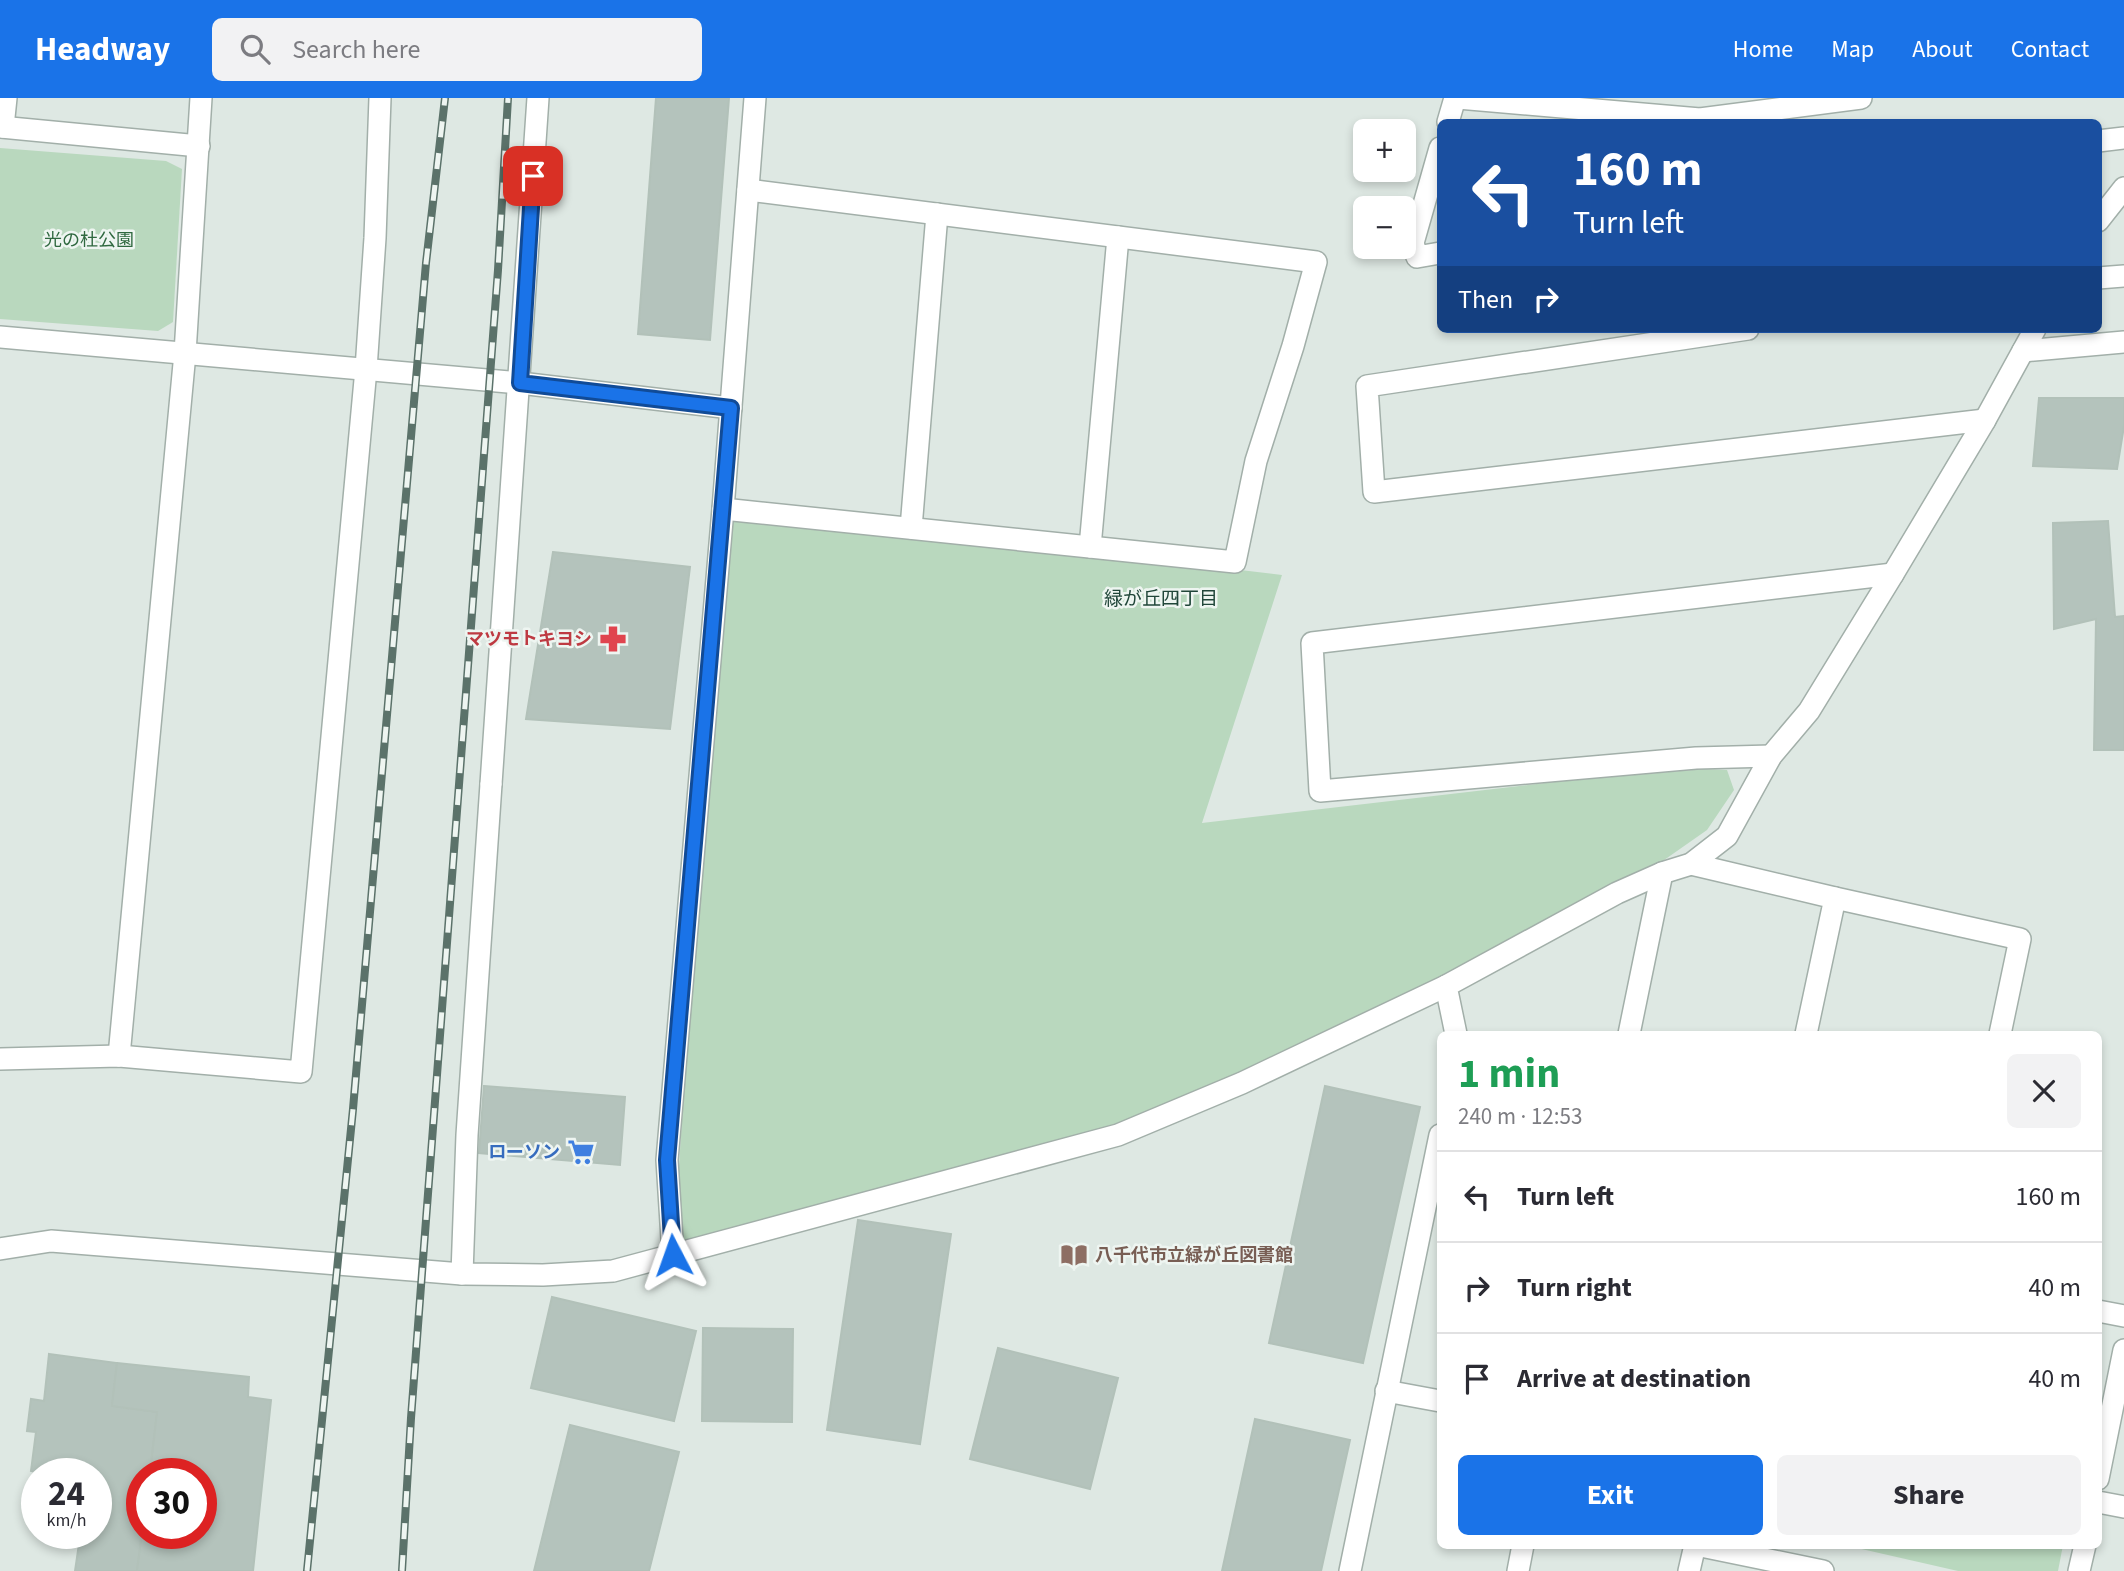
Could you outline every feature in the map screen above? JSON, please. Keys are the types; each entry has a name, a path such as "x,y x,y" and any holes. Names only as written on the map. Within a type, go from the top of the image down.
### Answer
{"street":[{"path":"6,98 1,127 200,146"},
{"path":"119,1056 185,353 201,98"},
{"path":"0,1059 119,1056 301,1072 366,369 375,238 380,98"},
{"path":"463,1274 467,1135 538,98"},
{"path":"673,1255 667,1160 755,98"},
{"path":"1449,119 1456,98 1700,119 1861,98"},
{"path":"2102,141 2124,138"},
{"path":"1437,159 1413,243 1418,257 1437,254"},
{"path":"2102,216 2124,188"},
{"path":"723,509 1235,562 1255,461 1293,346 1316,262 748,190"},
{"path":"911,528 937,214"},
{"path":"1090,547 1118,237"},
{"path":"2102,278 2124,276"},
{"path":"1721,333 1367,386 1374,492 1985,420"},
{"path":"0,1249 51,1241 463,1274 543,1275 613,1271 1118,1135 1242,1083 1446,986 1617,893 1662,873 1691,864 1727,836 1771,756 1809,710 1893,574 1985,420 2033,333"},
{"path":"0,337 520,383 731,408"},
{"path":"2023,351 2124,342"},
{"path":"1771,756 1696,758 1320,791 1312,642 1893,574"},
{"path":"1691,864 2020,939 2001,1031"},
{"path":"1630,1031 1662,873"},
{"path":"1807,1031 1835,898"},
{"path":"1446,986 1455,1031"},
{"path":"1350,1571 1437,1149"},
{"path":"2102,1312 2124,1316"},
{"path":"2102,1459 2124,1350"},
{"path":"1386,1391 1437,1400"},
{"path":"2102,1503 2124,1507"},
{"path":"1518,1571 1522,1549"},
{"path":"1689,1571 1695,1549"},
{"path":"1716,1549 1823,1571"},
{"path":"2079,1571 2084,1549"}],"green space":[{"name":"光の杜公園","path":"0,148 166,161 182,169 173,322 158,331 0,319"},
{"path":"723,509 1282,575 1202,823 1554,782 1704,769 1727,770 1734,790 1707,830 1617,893 1118,1135 673,1255"},
{"path":"1862,1549 2062,1549 2058,1571 1958,1571"}],"building":[{"path":"656,98 729,98 710,340 638,334"},
{"path":"2039,398 2124,398 2124,426 2117,469 2033,466"},
{"path":"2108,521 2115,617 2124,616 2124,750 2094,750 2096,619 2054,629 2053,523"},
{"path":"553,552 690,567 670,729 526,719"},
{"path":"484,1086 625,1097 620,1165 479,1153"},
{"path":"1325,1086 1420,1107 1363,1363 1269,1343"},
{"path":"858,1220 951,1234 920,1444 827,1430"},
{"path":"552,1297 696,1331 674,1421 531,1388"},
{"path":"703,1328 793,1329 792,1422 702,1421"},
{"path":"998,1348 1118,1378 1090,1489 970,1459"},
{"path":"49,1354 117,1363 112,1406 157,1412 152,1458 126,1458 126,1549 140,1549 137,1571 75,1571 78,1549 112,1549 112,1458 33,1458 36,1432 27,1431 31,1399 44,1401"},
{"path":"117,1363 249,1377 248,1397 271,1400 253,1571 137,1571 140,1549 217,1549 217,1458 152,1458 157,1412 112,1406"},
{"path":"1255,1419 1350,1440 1321,1571 1222,1571"},
{"path":"570,1425 679,1452 649,1571 534,1571"}],"railway":[{"path":"307,1571 353,1109 426,263 445,98"},
{"path":"402,1571 411,1418 498,270 508,98"}],"place":[{"name":"マツモトキヨシ","path":"613,639"},
{"name":"ローソン","path":"581,1152"},
{"name":"八千代市立緑が丘図書館","path":"1074,1255"}],"district":[{"name":"緑が丘四丁目","path":"1161,598"}],"route":[{"path":"533,176 520,383 731,408 667,1160 673,1255"}]}
